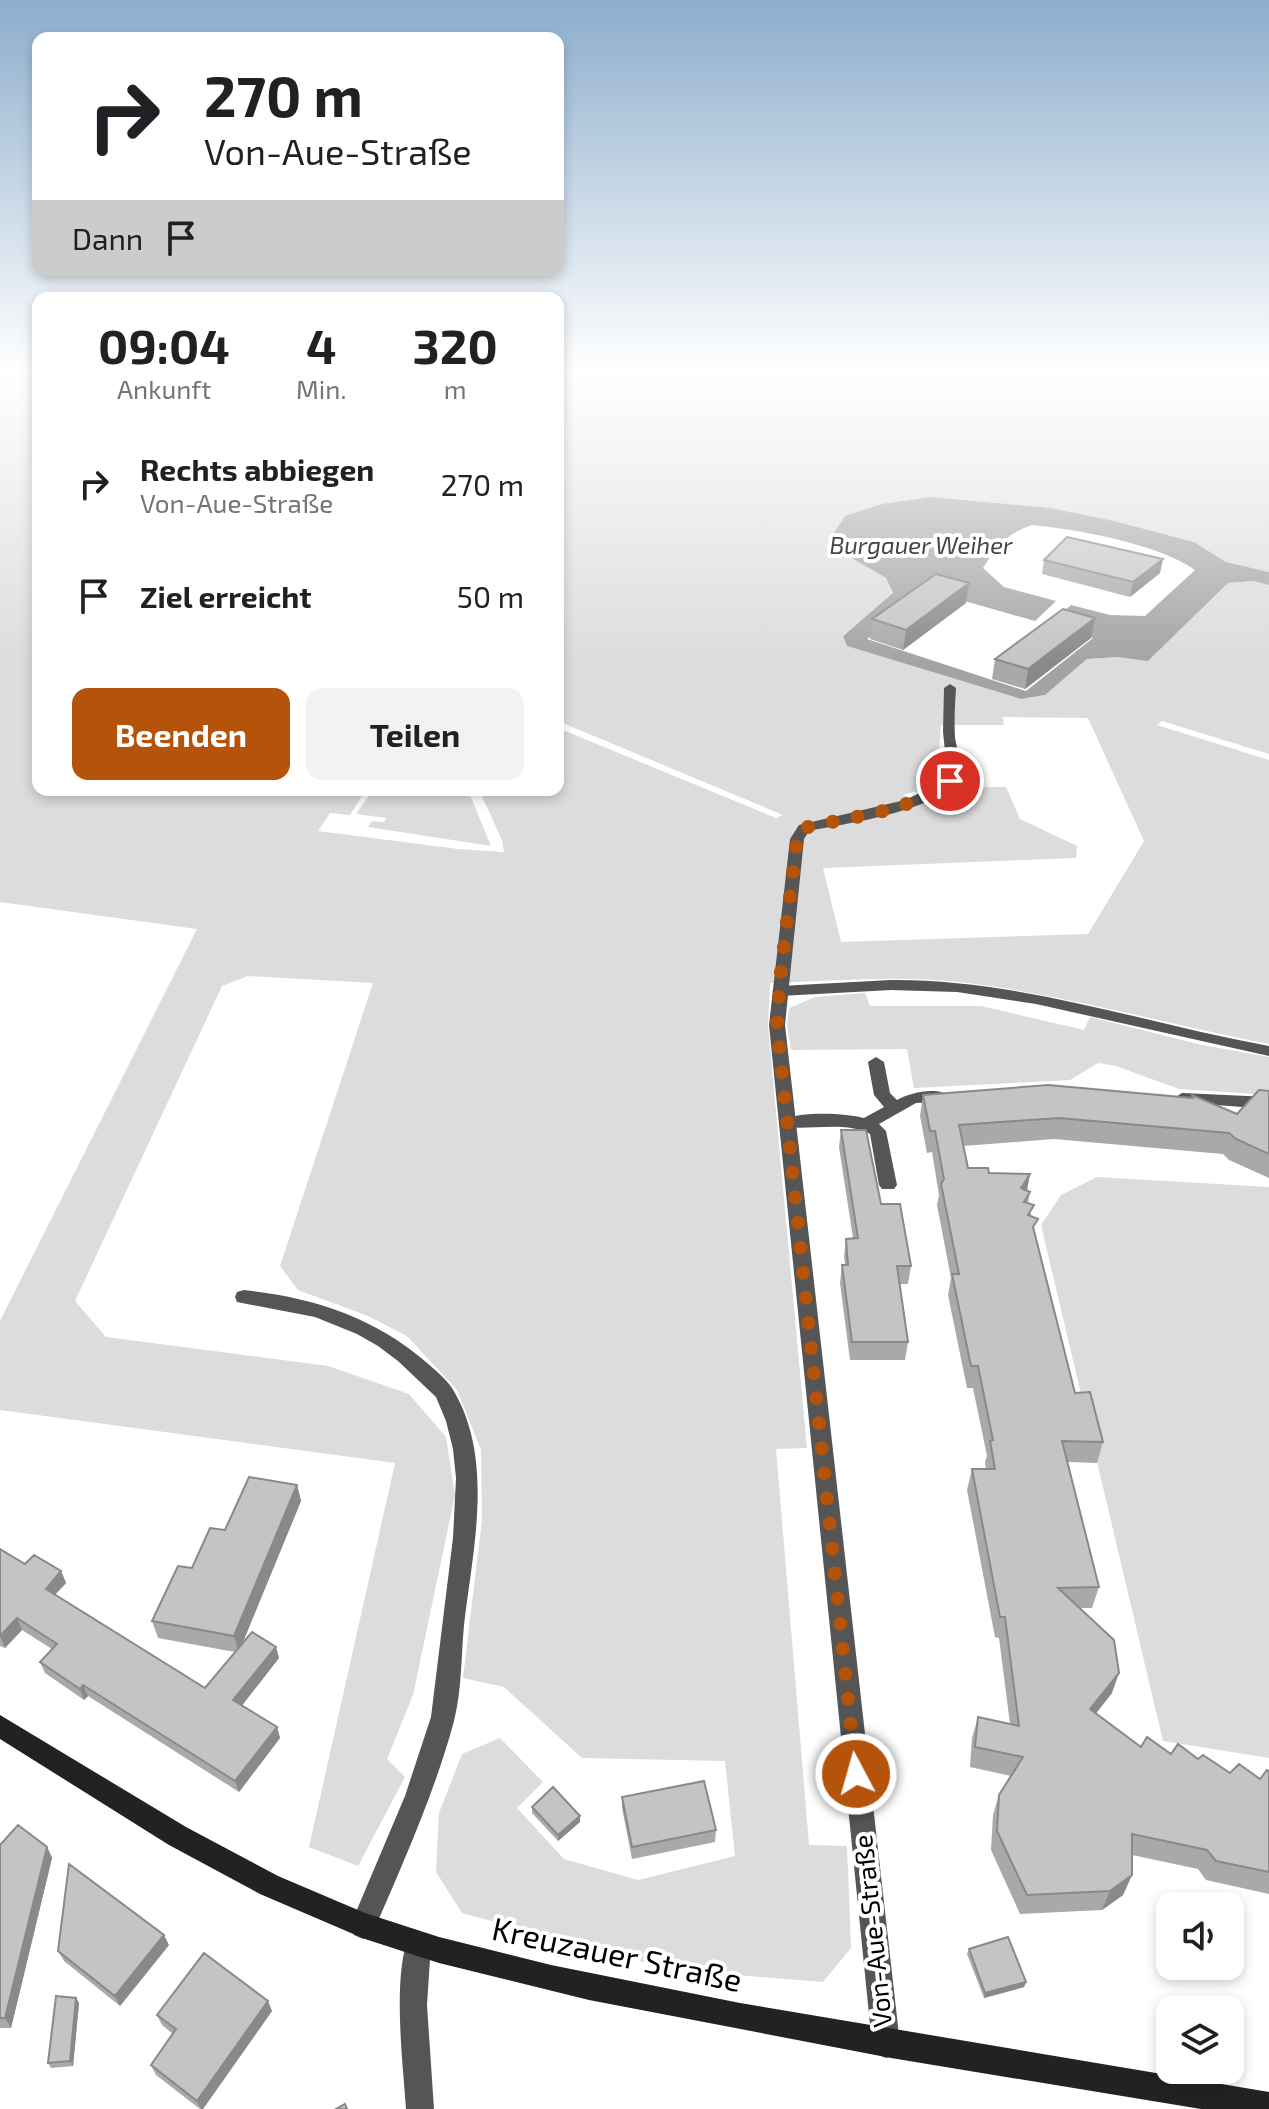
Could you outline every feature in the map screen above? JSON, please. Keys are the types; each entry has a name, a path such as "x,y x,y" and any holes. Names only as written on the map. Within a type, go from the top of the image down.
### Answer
{"main road":[{"name":"Kreuzauer Straße","path":"0,1726 207,1853 282,1891 363,1926 418,1945 572,1983 886,2044 1269,2106"}],"street":[{"name":"Von-Aue-Straße","path":"886,2044 777,1025 797,839 804,828 904,804 934,794 950,781 954,772 949,736 950,688"},
{"path":"780,991 957,987 1038,1001 1203,1040 1269,1051"},
{"path":"876,1062 882,1095 894,1107"},
{"path":"868,1123 913,1098 965,1096"},
{"path":"1168,1098 1269,1103"},
{"path":"787,1123 853,1119 868,1123 878,1131 888,1185"},
{"path":"244,1297 277,1299 315,1308 369,1331 406,1354 444,1391 460,1431 468,1493 444,1715 399,1843 363,1926"},
{"path":"418,1945 413,2005 420,2109"}],"shaded area":[{"path":"0,467 32,467 32,796 362,796 350,815 330,813 318,831 504,852 502,840 482,796 564,796 564,730 776,818 783,815 564,724 564,467 1269,467 1269,572 1226,562 1194,542 1114,521 1051,508 931,497 848,556 886,578 893,594 843,635 847,646 1021,699 1045,695 1087,659 1117,657 1148,661 1228,583 1253,581 1269,585 1269,754 1162,721 1157,725 1269,760 1269,1044 1076,1002 959,982 888,979 770,983 768,1025 807,1448 776,1449 809,1845 847,1846 851,1948 823,1982 673,1970 462,1913 436,1872 439,1813 462,1754 500,1738 543,1782 517,1808 564,1859 638,1880 735,1856 725,1761 582,1758 504,1687 463,1678 482,1519 481,1450 457,1390 407,1336 368,1316 298,1290 280,1266 373,983 248,976 222,986 75,1301 106,1337 328,1366 409,1394 446,1437 455,1495 413,1695 387,1759 405,1777 358,1866 309,1847 395,1463 0,1410 0,1321 197,929 0,902","holes":["1003,717 1088,718 1144,841 1088,934 841,942 823,868 1076,858 1077,846 1020,819 1006,787 986,787 930,805 903,795 924,789 937,778 941,725 1004,725"]},
{"path":"369,796 470,796 491,846 368,827 372,821 384,822 386,818 356,814"},
{"path":"865,993 870,1006 981,1006 1084,1030 1090,1017 1202,1045 1269,1057 1269,1095 1179,1089 1116,1066 1098,1063 1070,1080 914,1088 907,1049 791,1050 787,1025 789,1008 815,997"},
{"path":"1097,1177 1269,1187 1269,1758 1163,1741 1041,1225 1061,1195"}],"water":[{"name":"Burgauer Weiher","path":"931,497 1051,508 1114,521 1194,542 1226,562 1269,572 1269,585 1253,581 1228,583 1148,661 1117,657 1087,659 1045,695 1021,699 847,646 843,636 893,593 886,578 848,556 832,536 845,516 882,504","holes":["1032,525 1139,545 1195,570 1145,616 1110,615 1071,605 1048,625 1093,638 1026,691 867,639 933,592 1035,621 1056,601 1004,587 983,568 998,547 1015,532"]}],"building":[{"path":"1067,537 1163,559 1133,582 1044,560"},
{"path":"936,574 969,583 906,630 872,619"},
{"path":"1063,609 1095,618 1028,669 995,659"},
{"path":"1048,1085 1193,1098 1192,1095 1237,1114 1259,1090 1269,1091 1269,1154 1229,1133 1059,1118 959,1125 968,1168 988,1168 989,1173 1030,1174 1021,1188 1030,1192 1024,1202 1034,1205 1028,1215 1038,1219 1033,1227 1075,1393 1090,1392 1103,1442 1062,1441 1099,1587 1058,1588 1114,1640 1119,1673 1090,1709 1141,1747 1147,1737 1171,1754 1178,1744 1198,1759 1203,1755 1230,1773 1239,1764 1260,1779 1269,1771 1269,1872 1216,1861 1207,1850 1132,1834 1132,1875 1110,1891 1027,1895 997,1831 999,1795 1023,1757 975,1747 978,1717 1019,1726 1005,1617 1000,1617 972,1469 995,1469 990,1441 993,1440 978,1366 971,1366 952,1274 959,1274 941,1184 944,1179 935,1131 930,1131 923,1095"},
{"path":"841,1130 866,1130 881,1204 900,1204 911,1266 897,1266 908,1342 852,1342 842,1265 848,1265 846,1239 858,1238"},
{"path":"249,1477 297,1485 234,1636 152,1621 178,1566 192,1568 210,1528 225,1530"},
{"path":"0,1549 25,1564 34,1555 61,1571 46,1589 205,1688 252,1632 276,1647 233,1700 277,1727 235,1781 83,1685 80,1689 40,1662 57,1644 17,1618 0,1636"},
{"path":"704,1781 716,1830 632,1847 622,1797"},
{"path":"553,1787 580,1816 558,1835 532,1807"},
{"path":"18,1825 47,1847 5,2018 0,2018 0,1845"},
{"path":"69,1864 164,1935 115,1996 58,1951"},
{"path":"1008,1937 1026,1982 985,1993 969,1949"},
{"path":"204,1953 268,2001 197,2101 151,2065 176,2029 157,2015"},
{"path":"56,1996 76,1998 70,2061 48,2063"}],"route":[{"path":"856,1774 777,1025 780,979 789,925 797,839 804,828 904,804 934,794 950,781"}]}
